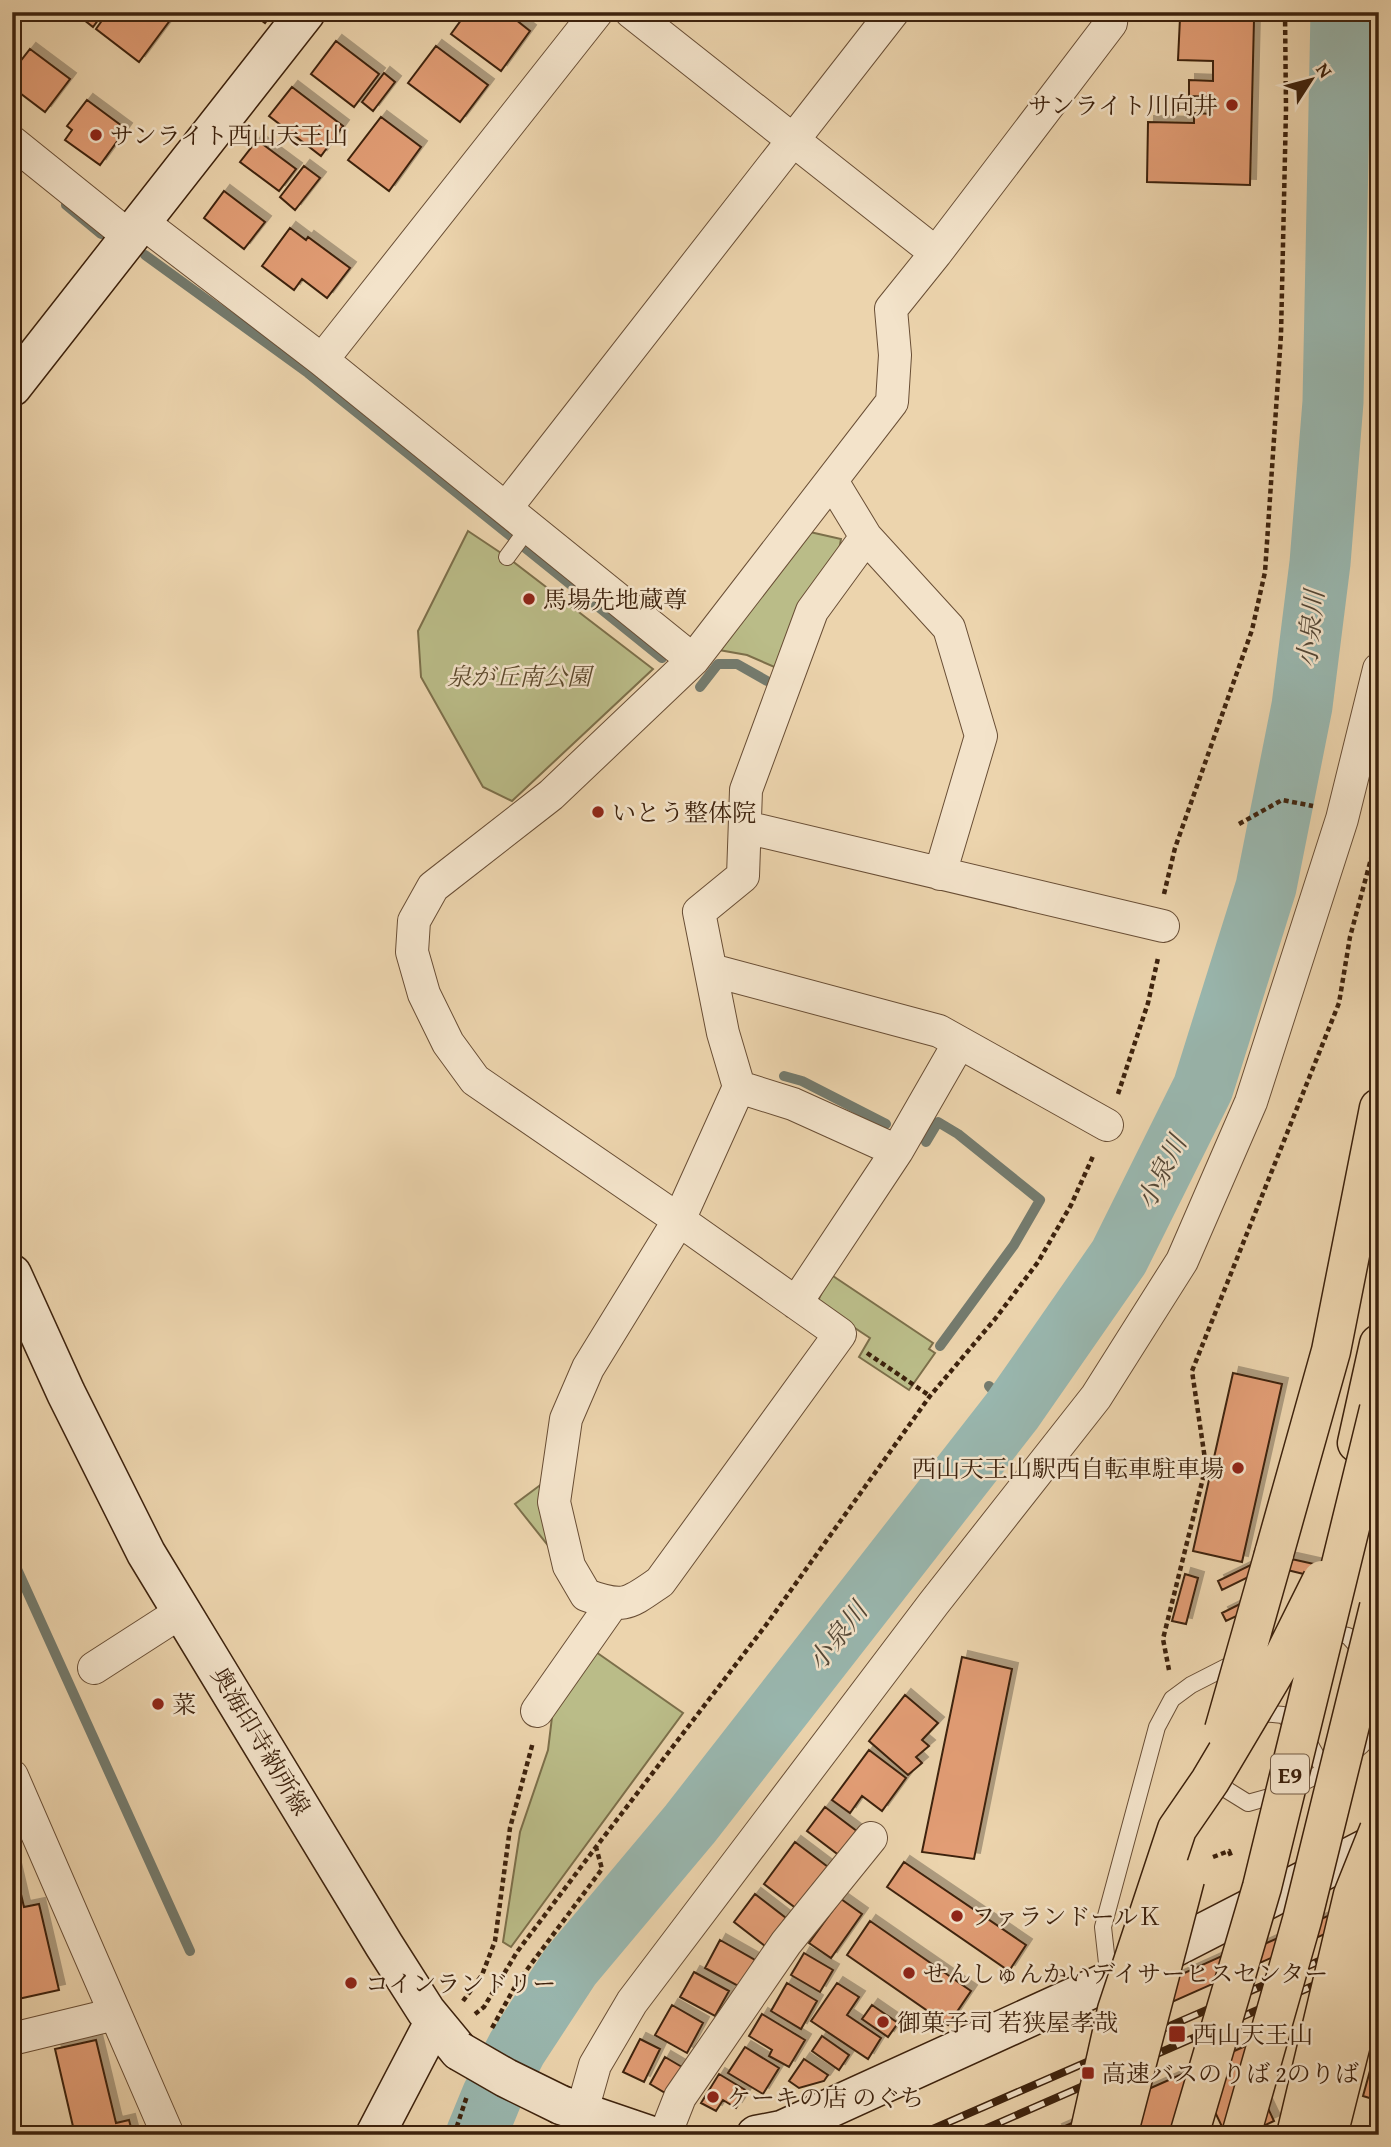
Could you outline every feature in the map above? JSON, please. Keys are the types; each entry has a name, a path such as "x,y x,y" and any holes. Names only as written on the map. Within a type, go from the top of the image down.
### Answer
{"highway":[{"path":"1118,2135 1209,1781 1331,1351 1379,1108"},
{"path":"1088,2135 1117,2010 1177,1829 1283,1658 1329,1565 1379,1345"},
{"name":"E9","path":"1189,2135 1262,1887 1379,1409"},
{"name":"E9","path":"1241,2135 1302,1920 1379,1607"},
{"path":"1296,2135 1353,1895 1379,1830"},
{"path":"1328,2135 1363,1996 1379,1899"}],"street":[{"path":"17,369 136,230 306,12"},
{"path":"321,360 597,12"},
{"path":"631,12 936,253"},
{"path":"517,518 793,141 893,12"},
{"path":"866,537 812,611 746,790 743,876 699,912 723,1033 739,1087 679,1220 588,1368 566,1419 554,1502 569,1566 586,1595 612,1604 631,1602 660,1582 840,1334 679,1220 475,1080 448,1042 424,994 412,951 414,921 433,887 551,795 693,660 832,481 892,402 895,355 891,309 1111,23 1112,12"},
{"path":"12,142 321,360 693,660"},
{"path":"832,481 866,537 949,628 981,736 940,874"},
{"path":"574,2117 595,2065 632,2002 934,1603 1096,1397 1182,1261 1251,1102 1342,819 1379,669"},
{"path":"745,827 1163,926"},
{"path":"710,970 939,1031 1107,1125"},
{"path":"796,1303 897,1151 959,1043"},
{"path":"739,1087 793,1104 897,1151"},
{"name":"奥海印寺納所線","path":"12,1274 22,1322 66,1392 146,1553 384,1945 458,2035 506,2078 574,2117 649,2135"},
{"path":"537,1711 612,1604"},
{"path":"94,1668 181,1612"},
{"path":"12,1776 168,2135"},
{"path":"665,2135 680,2097 786,1943 871,1838"},
{"path":"755,2135 782,2130 1109,1981 1379,1842"},
{"path":"12,2039 116,2014"},
{"path":"375,2135 458,2035"}],"lane":[{"path":"507,557 517,518"},
{"path":"1109,1981 1103,1927 1157,1727 1172,1699 1191,1685 1235,1662 1317,1629 1348,1636 1377,1668 1379,1675"},
{"path":"1325,1771 1302,1731 1283,1716 1251,1712 1229,1720 1214,1739 1213,1765 1227,1790 1248,1803 1280,1794 1341,1763 1379,1727"}],"path":[{"path":"458,2035 484,2007 517,1952 766,1625 930,1396 995,1319 1038,1262 1071,1205 1107,1125 1148,1003 1162,938 1164,893 1175,848 1252,630 1265,572 1281,335 1286,109 1285,12"},
{"path":"1239,824 1282,800 1299,804"},
{"path":"1172,1699 1163,1639 1206,1466 1192,1371 1339,1003 1350,937 1379,829"},
{"path":"898,1374 930,1396"},
{"path":"458,2035 456,2011 482,1975 495,1941 510,1828 533,1744"},
{"path":"458,2035 495,2020 517,1983 602,1869 596,1847"},
{"path":"454,2135 468,2092"}],"green space":[{"name":"泉が丘南公園","path":"468,531 507,557 653,669 512,801 483,787 421,677 418,631"},
{"path":"810,532 841,539 839,551 779,669 747,655 719,650"},
{"path":"830,1274 933,1343 929,1349 935,1353 909,1390 859,1357 870,1338 817,1303"},
{"path":"547,1480 554,1553 515,1504"},
{"path":"596,1652 683,1713 511,1947 503,1942 520,1832 548,1750 553,1709"}],"building":[{"path":"74,12 104,12 93,27"},
{"path":"108,12 162,12 171,19 139,62 96,29"},
{"path":"250,12 273,12 265,23"},
{"path":"467,12 506,12 530,31 501,71 451,34"},
{"name":"サンライト川向井","path":"1180,18 1254,20 1250,185 1147,182 1148,122 1194,123 1194,113 1212,114 1213,97 1189,96 1189,80 1213,81 1213,61 1178,60"},
{"path":"336,41 379,74 354,107 311,74"},
{"path":"436,46 488,85 460,122 408,83"},
{"path":"30,49 70,79 45,112 12,87 12,72"},
{"path":"384,73 395,82 373,111 362,102"},
{"path":"292,87 343,126 321,156 269,116"},
{"name":"サンライト西山天王山","path":"87,100 126,129 100,165 65,140 72,130 67,126"},
{"path":"381,117 421,147 389,191 348,160"},
{"path":"257,140 296,169 279,191 240,162"},
{"path":"304,166 320,178 295,210 280,197"},
{"path":"224,191 265,222 244,249 204,218"},
{"path":"290,228 306,240 308,237 350,268 327,298 302,279 294,290 262,266"},
{"name":"西山天王山駅西自転車駐車場","path":"1233,1373 1282,1384 1242,1562 1193,1551"},
{"path":"1278,1556 1323,1566 1320,1578 1275,1567"},
{"path":"1267,1557 1271,1566 1222,1590 1218,1581"},
{"path":"1185,1574 1198,1578 1186,1624 1172,1621"},
{"path":"1270,1589 1275,1598 1226,1621 1222,1613"},
{"path":"962,1657 1012,1669 974,1859 922,1852"},
{"path":"905,1695 938,1723 922,1740 929,1746 916,1757 922,1763 908,1775 869,1741"},
{"path":"869,1750 906,1778 882,1811 862,1796 850,1813 832,1800"},
{"path":"825,1807 858,1832 840,1856 807,1831"},
{"path":"795,1842 828,1867 797,1909 764,1884"},
{"path":"12,1856 24,1907 39,1904 59,1990 18,1999 12,1976"},
{"name":"ファランドールＫ","path":"904,1862 1026,1945 1009,1971 887,1887"},
{"path":"755,1894 786,1918 765,1946 734,1922"},
{"path":"841,1899 862,1914 831,1958 809,1943"},
{"path":"1366,1899 1372,1913 1127,2022 1118,2003 1224,1955 1226,1961"},
{"name":"せんしゅんかいデイサーヒスセンター","path":"870,1921 971,1991 948,2025 847,1955"},
{"path":"720,1940 755,1960 740,1987 705,1968"},
{"path":"804,1953 833,1970 820,1992 791,1975"},
{"path":"694,1972 729,1991 715,2016 680,1997"},
{"path":"787,1983 817,2001 801,2029 771,2011"},
{"path":"837,1983 859,1997 847,2015 881,2038 868,2059 811,2021"},
{"path":"672,2005 703,2023 687,2053 655,2035"},
{"path":"872,2005 898,2023 888,2037 862,2019"},
{"path":"762,2014 805,2040 789,2067 769,2056 772,2050 749,2036"},
{"path":"822,2036 849,2055 839,2070 812,2051"},
{"path":"1379,2038 1379,2101 1363,2096"},
{"path":"640,2039 660,2049 644,2082 623,2072"},
{"path":"96,2040 116,2123 129,2120 133,2135 89,2135 88,2132 75,2135 55,2049"},
{"path":"1259,2040 1248,2066 1274,2121 1255,2130 1226,2135 1215,2112 1164,2135 1059,2135 1056,2130"},
{"path":"745,2047 779,2068 763,2094 728,2073"},
{"path":"665,2057 682,2067 667,2094 650,2084"},
{"path":"804,2059 828,2075 824,2081 799,2088 789,2081"},
{"path":"719,2074 747,2091 736,2108 723,2100 716,2111 701,2103"}],"waterway":[{"name":"小泉川","path":"476,2135 492,2096 517,2048 570,1967 690,1824 1012,1411 1119,1257 1203,1088 1266,887 1302,706 1320,563 1333,402 1341,12"},
{"path":"66,205 101,234"},
{"path":"145,255 308,373 662,658"},
{"path":"700,687 718,664 737,664 767,681"},
{"path":"784,1076 802,1081 886,1124"},
{"path":"926,1142 938,1122 958,1134 1040,1200 1014,1245 940,1346"},
{"path":"989,1386 1012,1411"},
{"path":"12,1558 190,1951"}],"railway":[{"path":"919,2135 1379,1935"},
{"path":"971,2135 1379,1957"}],"place":[{"name":"サンライト川向井","path":"1232,105"},
{"name":"サンライト西山天王山","path":"96,135"},
{"name":"馬場先地蔵尊","path":"529,599"},
{"name":"いとう整体院","path":"598,812"},
{"name":"西山天王山駅西自転車駐車場","path":"1238,1468"},
{"name":"菜","path":"158,1704"},
{"name":"ファランドールＫ","path":"957,1916"},
{"name":"せんしゅんかいデイサーヒスセンター","path":"909,1973"},
{"name":"コインランドリー","path":"351,1983"},
{"name":"御菓子司 若狭屋孝哉","path":"883,2022"},
{"name":"西山天王山","path":"1177,2034"},
{"name":"高速バスのりば 2のりば","path":"1088,2073"},
{"name":"ケーキの店 のぐち","path":"713,2097"}]}
